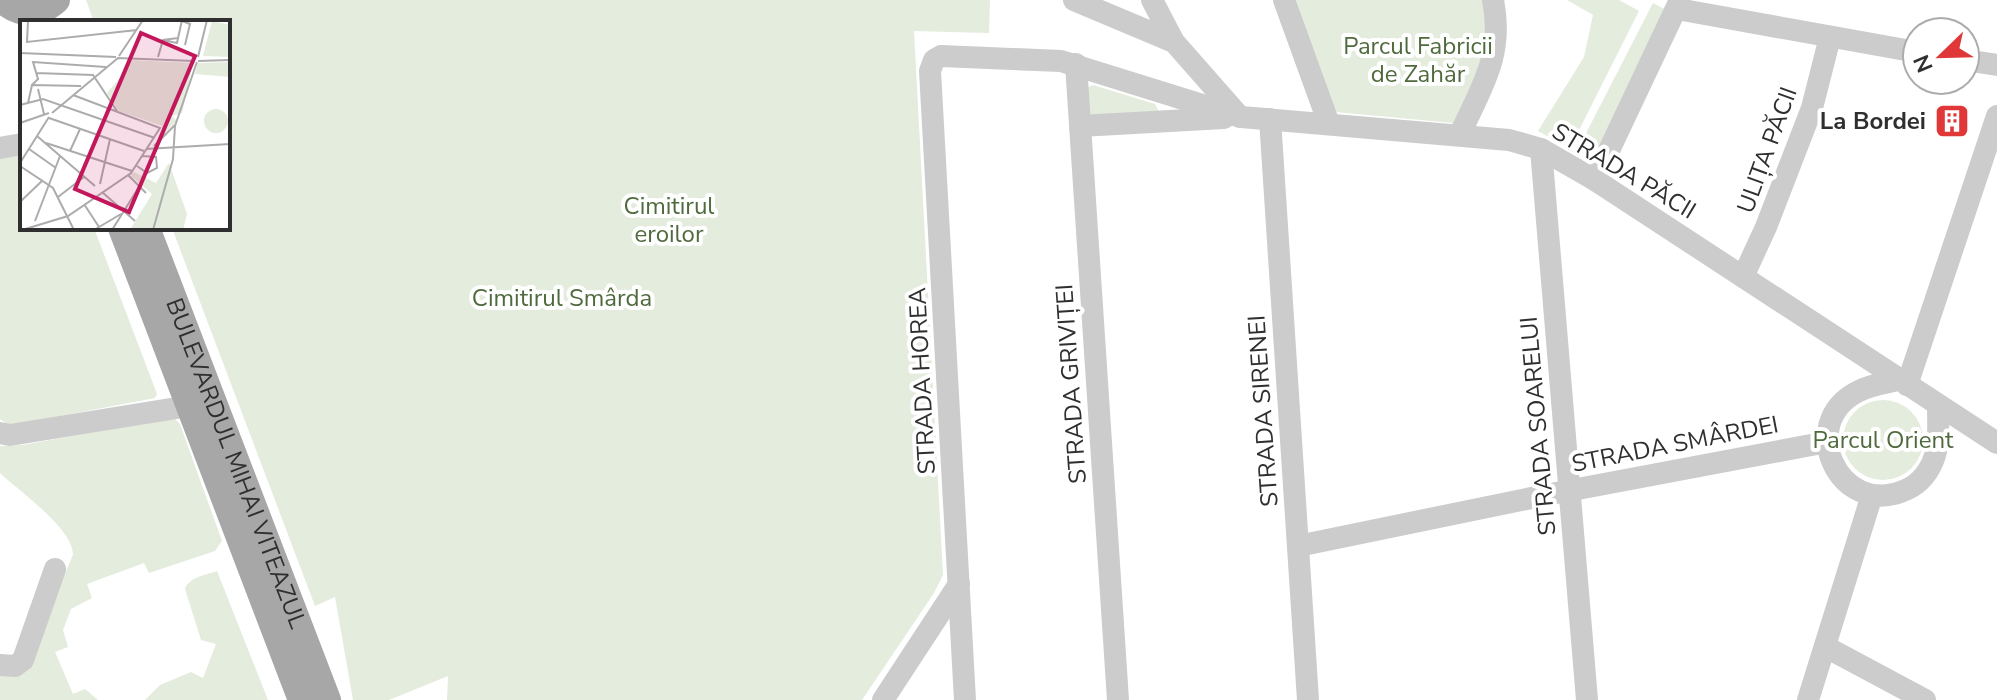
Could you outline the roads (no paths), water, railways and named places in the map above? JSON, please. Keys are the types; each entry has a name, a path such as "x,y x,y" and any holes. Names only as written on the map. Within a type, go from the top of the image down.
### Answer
{"main road":[{"path":"22,11 40,10 58,0 67,20"},
{"name":"BULEVARDUL MIHAI VITEAZUL","path":"123,230 302,700"},
{"name":"BULEVARDUL MIHAI VITEAZUL","path":"147,230 327,700"}],"street":[{"path":"1074,0 1174,42"},
{"path":"1152,0 1174,42 1241,117"},
{"path":"1284,0 1329,124"},
{"path":"1460,134 1487,78 1496,49 1498,30 1493,0"},
{"path":"1595,180 1679,4 1901,49"},
{"name":"ULIȚA PĂCII","path":"1743,277 1807,123 1830,37"},
{"name":"STRADA PĂCII","path":"934,60 945,55 1076,64 1241,117 1460,134 1509,140 1541,149 1595,180 1997,443"},
{"name":"STRADA HOREA","path":"934,60 930,71 965,700"},
{"name":"STRADA GRIVIȚEI","path":"1076,64 1118,700"},
{"path":"1938,406 1937,443 1929,470 1917,483 1900,492 1872,495 1856,489 1841,477 1830,459 1827,442 1833,416 1845,400 1861,389 1902,383 1997,116"},
{"path":"1080,126 1241,117"},
{"name":"STRADA SIRENEI","path":"1270,119 1308,700"},
{"path":"0,148 20,144"},
{"name":"STRADA SOARELUI","path":"1541,149 1587,700"},
{"path":"0,433 10,435 189,406"},
{"name":"STRADA SMÂRDEI","path":"1298,546 1570,490 1827,442"},
{"path":"1808,700 1872,495"},
{"path":"0,665 15,666 23,660 55,569"},
{"path":"883,700 959,584"},
{"path":"1826,647 1925,700"}],"place":[{"name":"La Bordei","path":"1952,121"}],"park label":[{"name":"Parcul Fabricii de Zahăr","path":"1418,60"},
{"name":"Cimitirul eroilor","path":"669,220"},
{"name":"Cimitirul Smârda","path":"562,298"},
{"name":"Parcul Orient","path":"1883,440"}]}
